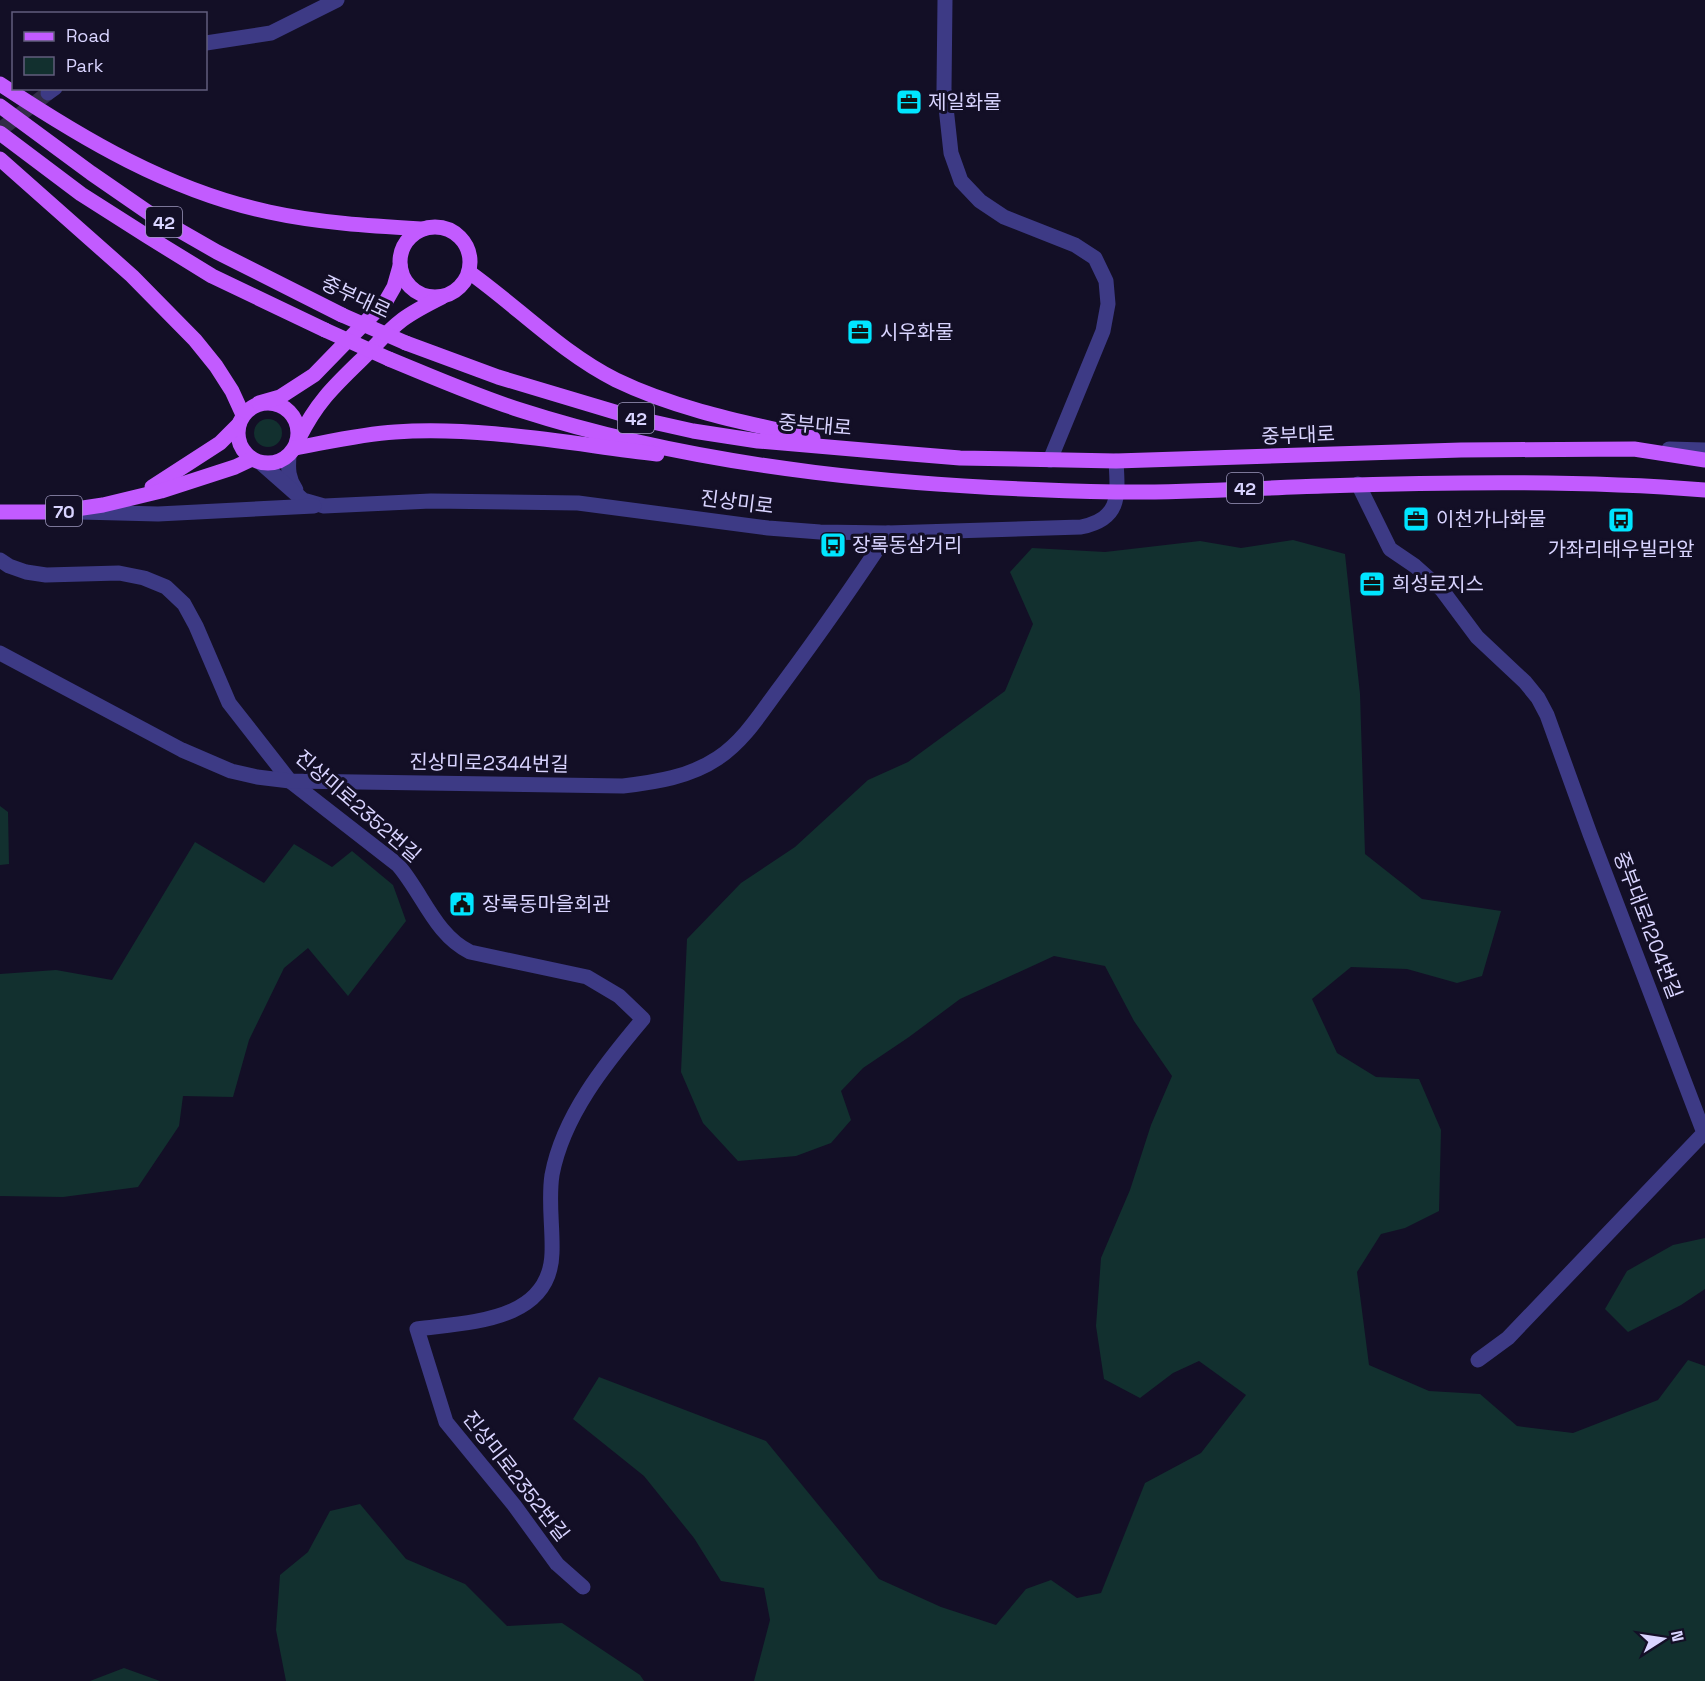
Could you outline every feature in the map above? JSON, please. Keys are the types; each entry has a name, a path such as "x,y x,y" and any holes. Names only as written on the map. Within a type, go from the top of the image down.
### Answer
{"main road":[{"path":"0,84 60,123 114,153 174,183 231,202 270,213 355,225 446,228 464,242 469,252 469,272 462,285 453,293 418,309 400,322 340,379 310,415 294,447 280,461 271,464 257,461 245,453 240,444 237,434 241,419 232,391 195,340 132,276 0,159"},
{"name":"중부대로","path":"0,106 149,213 217,252 342,315 406,343 498,377 635,418 693,431 758,441 960,458 1116,461 1461,450 1634,448 1705,460"},
{"name":"42","path":"0,133 81,194 212,276 325,330 462,390 521,411 596,432 687,452 785,470 974,486 1118,492 1457,483 1654,486 1705,490"},
{"path":"127,499 155,485 220,443 250,408 280,397 314,375 386,301 394,286 405,244 423,229"},
{"path":"400,266 410,287 419,294 442,297"},
{"path":"469,272 586,362 615,380 681,405 735,420 875,451"},
{"path":"260,403 280,404 295,418 298,427 294,447"},
{"path":"294,447 394,432 488,433 785,470"},
{"path":"127,499 161,491 257,461"},
{"name":"70","path":"0,512 56,512 127,499"}],"street":[{"path":"207,43 271,33 337,0"},
{"path":"945,0 944,89 951,153 961,181 980,201 1004,217 1075,245 1095,258 1106,281 1108,303 1103,331 1050,460"},
{"path":"294,447 287,470 290,481 303,500"},
{"path":"1634,448 1705,450"},
{"path":"257,461 303,500"},
{"path":"1116,461 1118,492"},
{"name":"중부대로1204번길","path":"1358,484 1390,549 1415,566 1442,590 1477,637 1525,682 1538,698 1547,715 1704,1133 1509,1338 1478,1360"},
{"name":"진상미로","path":"303,500 324,506 430,501 578,502 779,529 888,533 1081,527 1105,518 1112,511 1118,492"},
{"path":"56,512 158,514 324,506"},
{"name":"진상미로2344번길","path":"0,653 182,750 231,771 257,777 290,781 623,786 655,782 688,774 718,758 741,739 836,612 888,533"},
{"name":"진상미로2352번길","path":"0,560 26,572 46,575 119,573 144,578 166,587 184,604 229,702 290,781 398,865 411,880 442,932 457,945 470,952 587,977 619,996 643,1019 615,1052 564,1135 552,1176 550,1270 544,1285 536,1296 521,1307 500,1316 417,1329 446,1422 514,1505 557,1564 583,1587"}],"green space":[{"path":"268,419 278,423 282,433 278,443 268,447 258,443 254,433 258,423"},
{"path":"1293,540 1345,554 1360,694 1365,854 1422,899 1501,911 1482,976 1457,983 1407,969 1351,967 1312,999 1337,1053 1376,1077 1419,1079 1441,1130 1439,1211 1405,1228 1381,1234 1357,1272 1369,1365 1429,1391 1480,1394 1517,1426 1573,1433 1658,1400 1688,1360 1705,1366 1705,1681 754,1681 770,1620 764,1588 721,1581 694,1538 644,1476 573,1419 599,1377 766,1441 879,1579 941,1607 996,1625 1026,1589 1051,1580 1077,1598 1101,1593 1145,1483 1201,1453 1246,1395 1199,1361 1173,1373 1140,1398 1104,1379 1096,1326 1101,1258 1130,1190 1151,1125 1172,1076 1134,1021 1105,966 1054,956 960,999 863,1068 841,1091 851,1120 831,1143 796,1156 738,1161 703,1123 681,1072 687,939 741,883 795,847 868,780 908,762 1005,691 1033,624 1010,572 1032,548 1105,552 1200,541 1241,548"},
{"path":"0,806 8,812 9,864 0,865"},
{"path":"195,842 264,883 294,844 332,867 352,851 393,885 406,921 348,996 308,948 284,968 249,1040 233,1097 183,1096 179,1126 138,1187 63,1197 0,1196 0,974 56,970 112,980"},
{"path":"1705,1238 1705,1289 1681,1305 1628,1332 1605,1309 1627,1271 1673,1245"},
{"path":"360,1504 406,1559 465,1584 507,1626 562,1623 640,1675 644,1681 286,1681 276,1630 280,1575 308,1552 330,1511"},
{"path":"124,1668 160,1681 90,1681"}],"tunnel":[{"path":"0,130 48,93"}],"place":[{"name":"제일화물","path":"909,102"},
{"name":"시우화물","path":"860,332"},
{"name":"이천가나화물","path":"1416,519"},
{"name":"가좌리태우빌라앞","path":"1621,520"},
{"name":"장록동삼거리","path":"833,545"},
{"name":"희성로지스","path":"1372,584"},
{"name":"장록동마을회관","path":"462,904"}]}
